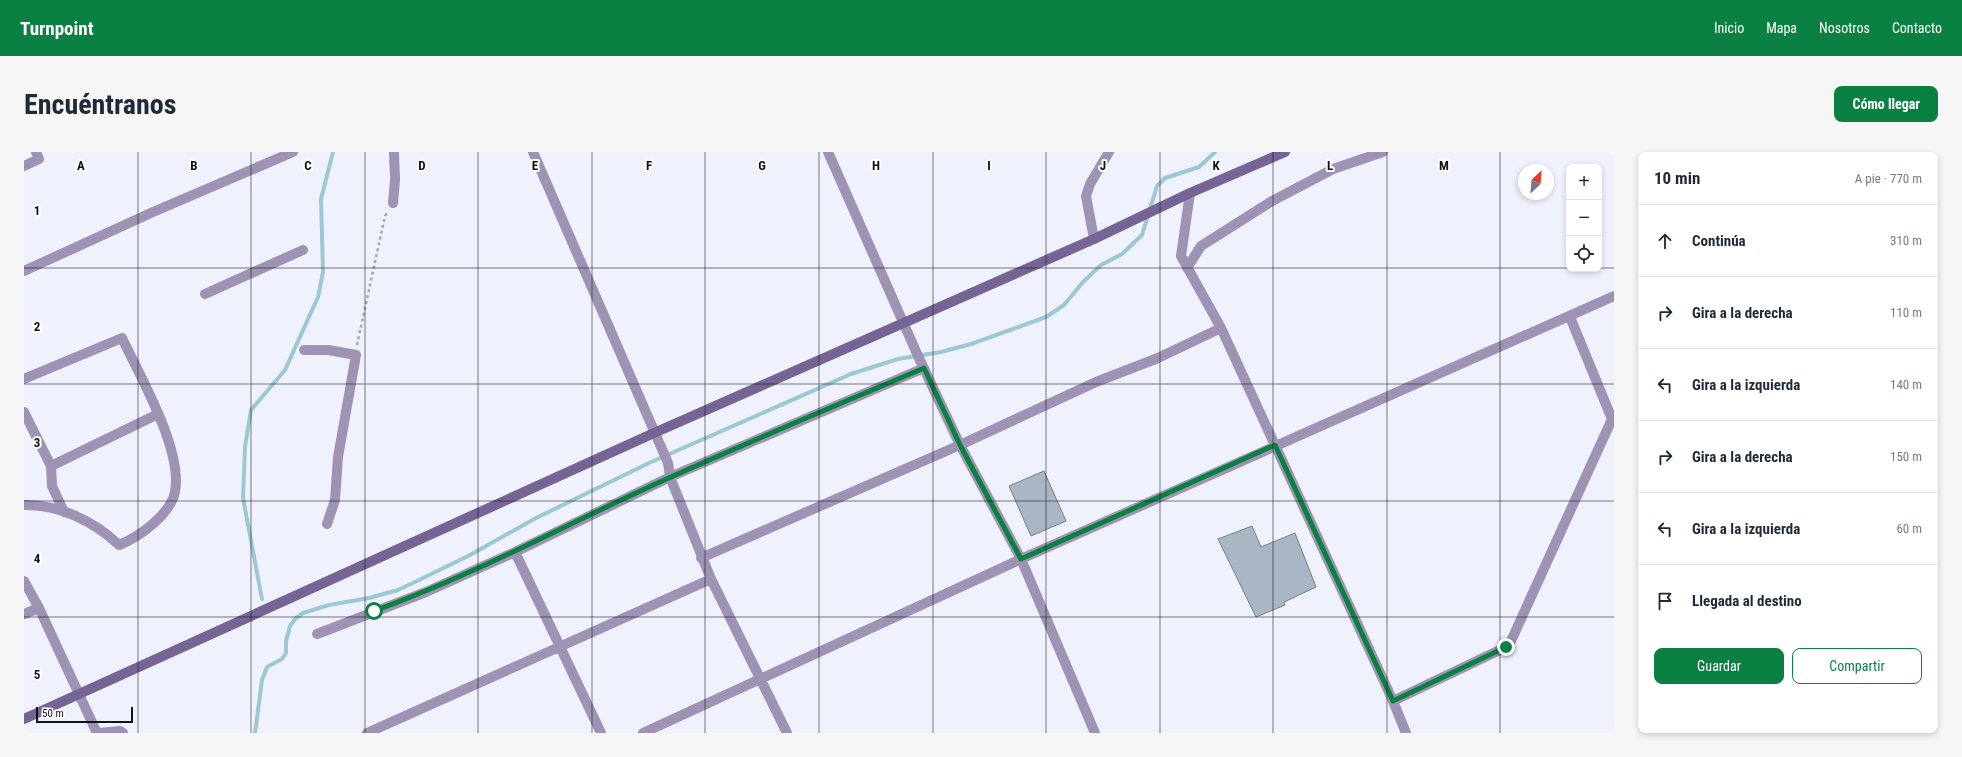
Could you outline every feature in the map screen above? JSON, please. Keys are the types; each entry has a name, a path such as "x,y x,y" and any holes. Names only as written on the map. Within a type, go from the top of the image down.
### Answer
{"street":[{"path":"24,166 38,159 36,152"},
{"path":"24,271 153,212 293,152"},
{"path":"393,203 395,180 394,152"},
{"path":"534,152 668,463 670,477 710,579 787,733"},
{"path":"828,152 902,323 960,445 1021,559 1095,733"},
{"path":"1094,239 1086,196 1090,184 1109,152"},
{"path":"24,719 654,433 1094,239 1190,193 1285,152"},
{"path":"1187,268 1201,246 1272,201 1333,169 1383,152"},
{"path":"1190,193 1181,256 1221,328 1393,701 1406,733"},
{"path":"205,294 303,250"},
{"path":"643,733 1021,559 1275,445 1570,317 1614,296"},
{"path":"1393,701 1506,647 1511,641 1612,419 1570,317"},
{"path":"701,558 960,445 1096,382 1158,358 1221,328"},
{"path":"24,379 122,338 170,442 174,469 175,492 171,502 162,514 146,530 130,541 119,545 105,532 64,512 41,505 24,506"},
{"path":"304,350 328,350 356,355 338,457 335,500 327,524"},
{"path":"317,634 426,592 515,552 670,477 924,368"},
{"path":"24,412 51,466 52,486 64,512"},
{"path":"51,466 158,414"},
{"path":"515,552 561,646 601,733"},
{"path":"367,733 710,579"},
{"path":"24,581 39,608 98,733 123,733"},
{"path":"24,614 39,608"}],"path":[{"path":"356,355 385,216 393,203"}],"building":[{"path":"1044,471 1066,521 1031,536 1009,486"},
{"path":"1252,526 1261,547 1295,533 1316,587 1284,602 1285,605 1256,617 1218,539"}],"waterway":[{"path":"262,599 243,498 245,447 251,410 285,370 318,297 323,272 321,199 333,152"},
{"path":"255,733 262,680 267,667 282,659 286,653 286,641 290,626 296,618 303,613 329,605 369,598 398,590 470,555 536,518 649,463 851,374 898,359 941,352 971,344 1046,317 1064,305 1083,282 1101,265 1122,254 1142,235 1157,186 1165,178 1199,167 1215,152"}],"route":[{"path":"374,611 426,592 515,552 670,477 924,368 960,445 1021,559 1275,445 1393,701 1506,647"}]}
